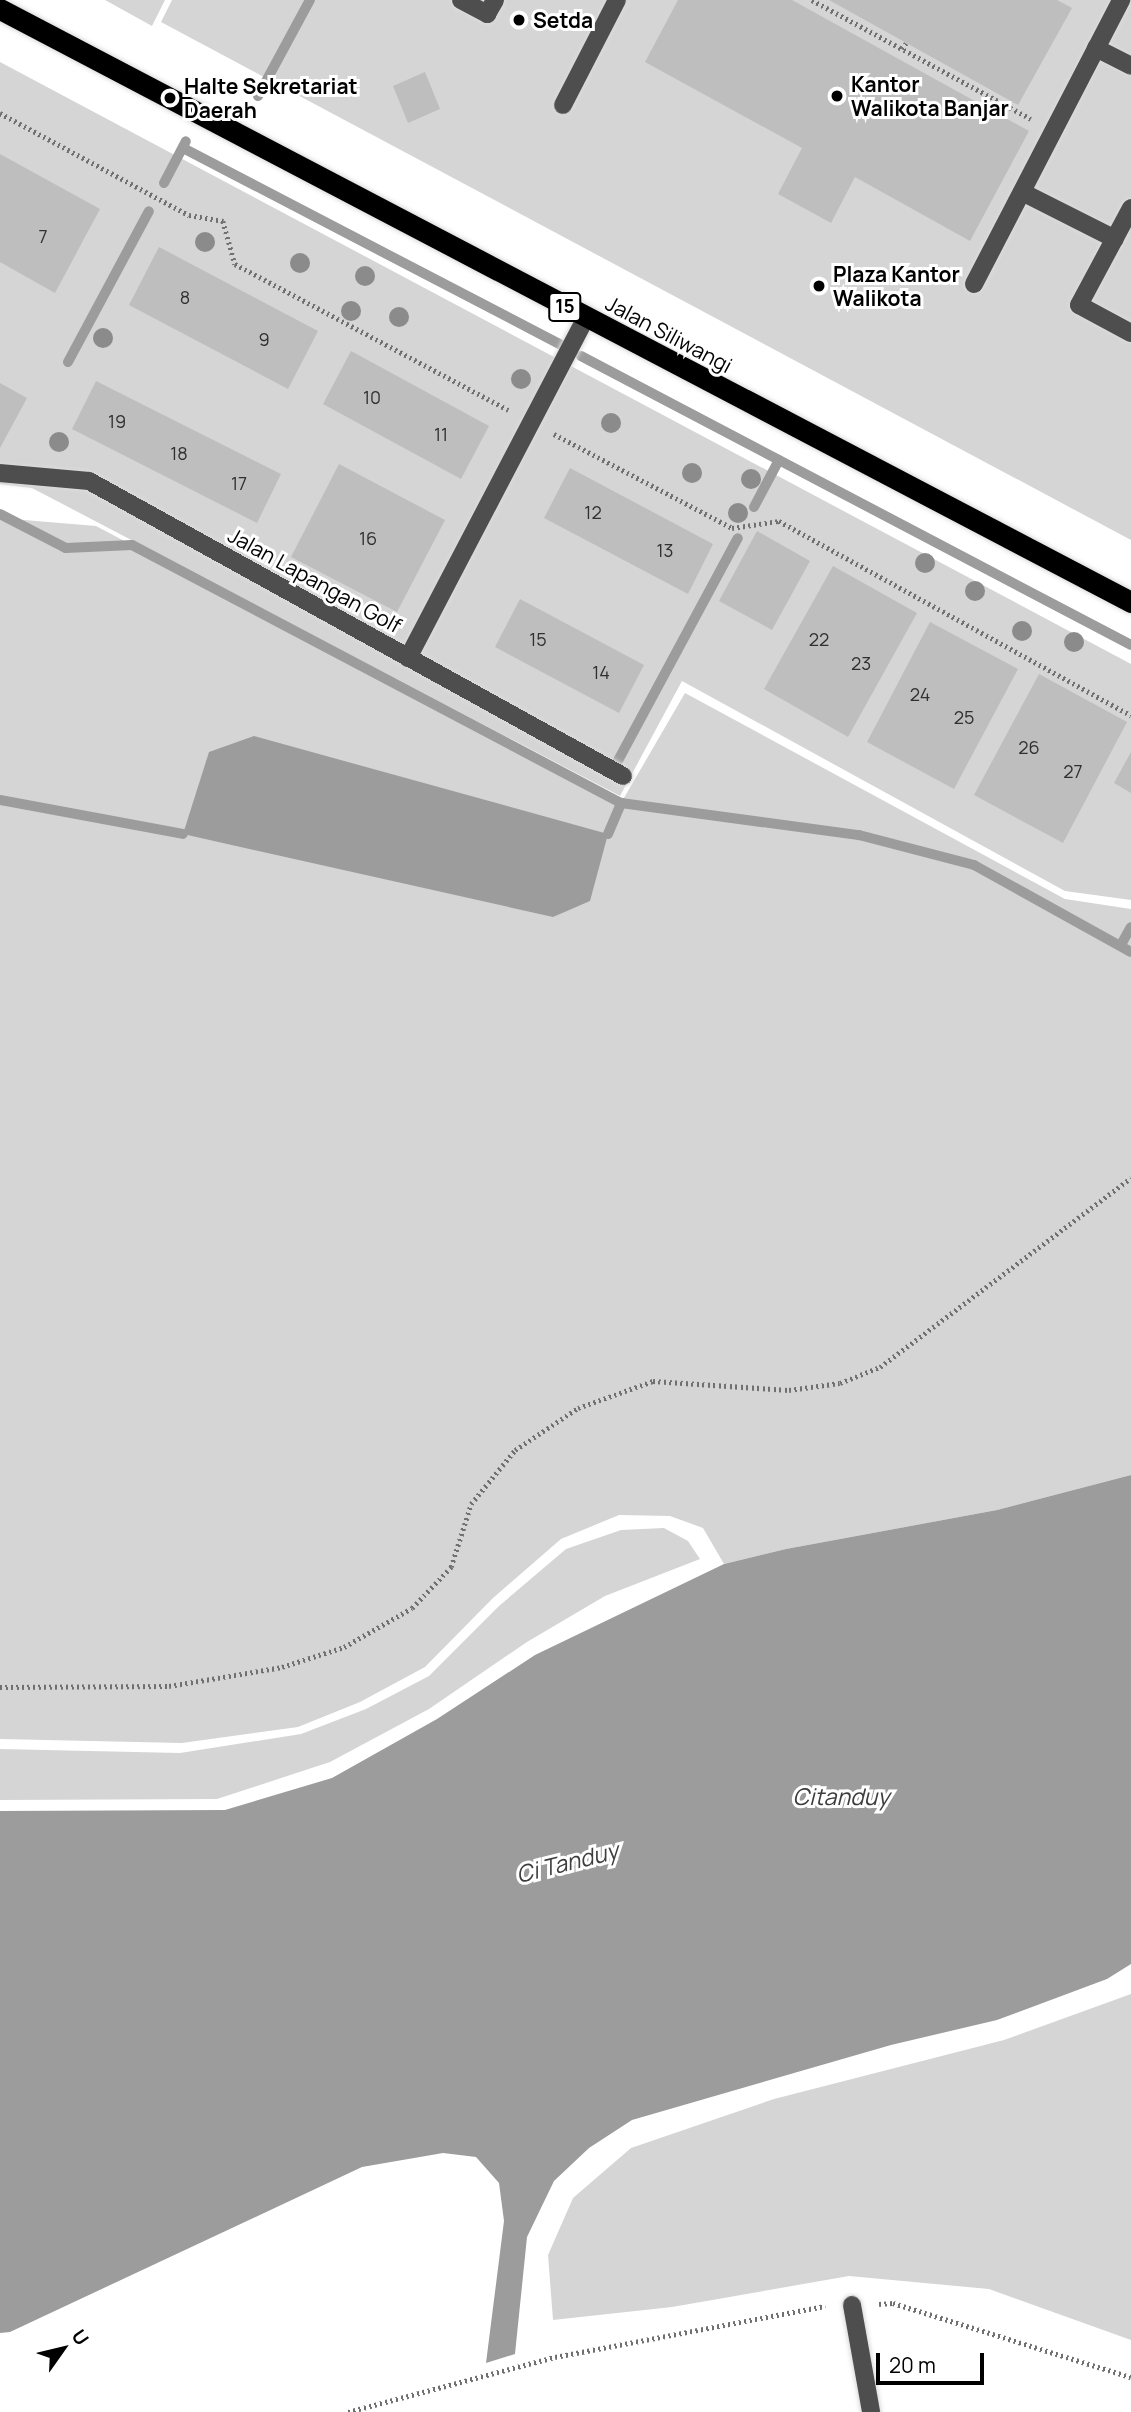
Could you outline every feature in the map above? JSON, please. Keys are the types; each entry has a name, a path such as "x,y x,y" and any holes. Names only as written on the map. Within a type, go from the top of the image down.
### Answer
{"highway":[{"name":"Jalan Siliwangi","path":"0,9 1131,602"}],"street":[{"path":"461,0 487,15 495,0"},
{"path":"563,105 618,0"},
{"path":"974,284 1121,0"},
{"path":"1096,48 1131,66"},
{"path":"1022,192 1115,239"},
{"path":"1131,208 1080,305 1131,332"},
{"name":"Jalan Lapangan Golf","path":"0,473 89,481 408,658 586,318"},
{"path":"408,658 624,776"},
{"path":"852,2305 871,2412"}],"path":[{"path":"812,0 1053,131"},
{"path":"902,49 906,43"},
{"path":"0,1687 169,1686 282,1667 344,1647 412,1608 451,1567 471,1504 515,1450 578,1408 653,1381 789,1390 840,1383 880,1367 1131,1178"},
{"path":"348,2412 555,2357 807,2306 893,2303 1131,2377"}],"shaded area":[{"path":"105,0 165,0 152,26"},
{"path":"172,0 1131,0 1131,540 161,22"},
{"path":"0,62 1131,664 1131,900 1065,891 682,681 620,796 32,488 0,484"},
{"path":"0,518 96,526 621,803 685,693 1065,899 1131,909 1131,1475 997,1510 786,1549 724,1564 703,1528 670,1516 619,1515 561,1539 493,1598 425,1667 360,1702 298,1727 182,1743 0,1739"},
{"path":"664,1528 688,1541 700,1559 605,1596 527,1642 429,1709 330,1762 217,1799 0,1800 0,1749 180,1753 301,1734 366,1709 429,1676 499,1606 566,1549 621,1530"},
{"path":"1131,1994 1131,2340 989,2289 849,2276 672,2307 553,2320 548,2255 573,2198 631,2148 774,2099 1004,2040"}],"water":[{"path":"254,736 608,834 590,901 553,917 183,834 209,752"},
{"name":"Citanduy","path":"1131,1475 1131,1964 1107,1979 997,2020 891,2045 632,2120 589,2148 554,2181 527,2237 515,2354 486,2363 504,2221 499,2183 476,2157 443,2153 362,2167 10,2332 0,2333 0,1811 225,1810 332,1778 437,1719 535,1655 724,1564 786,1549 997,1510"}],"building":[{"name":"Kantor Walikota Banjar","path":"678,0 792,0 1029,131 970,241 855,177 831,223 778,194 802,148 645,62"},
{"path":"829,0 1057,0 1072,8 1018,105"},
{"path":"425,72 440,109 408,123 393,86"},
{"path":"0,154 100,209 55,293 0,262"},
{"path":"159,247 318,331 288,389 129,305"},
{"path":"351,351 489,426 461,479 323,404"},
{"path":"96,381 281,474 257,523 72,429"},
{"path":"0,383 27,398 0,448"},
{"path":"339,464 445,520 397,612 291,557"},
{"path":"570,468 713,544 688,594 544,518"},
{"path":"757,531 810,561 772,630 719,601"},
{"path":"833,566 917,613 848,737 764,689"},
{"path":"520,599 644,665 619,713 495,647"},
{"path":"930,622 1018,669 954,789 867,742"},
{"path":"1039,674 1127,722 1063,843 974,795"},
{"path":"1131,752 1131,793 1114,783"}],"waterway":[{"path":"258,96 310,0"},
{"path":"164,183 186,141"},
{"path":"183,148 561,345"},
{"path":"68,362 149,211"},
{"path":"581,356 1131,645"},
{"path":"754,507 779,460"},
{"path":"0,514 66,548 132,545 621,803 859,835 974,865 1131,952"},
{"path":"614,768 738,538"},
{"path":"0,800 183,834"},
{"path":"608,834 621,803"},
{"path":"1122,943 1131,927"}],"place":[{"name":"Setda","path":"519,20"},
{"name":"Kantor Walikota Banjar","path":"837,96"},
{"name":"Halte Sekretariat Daerah","path":"170,98"},
{"name":"Plaza Kantor Walikota","path":"819,286"}],"water label":[{"name":"Ci Tanduy","path":"567,1862"}]}
